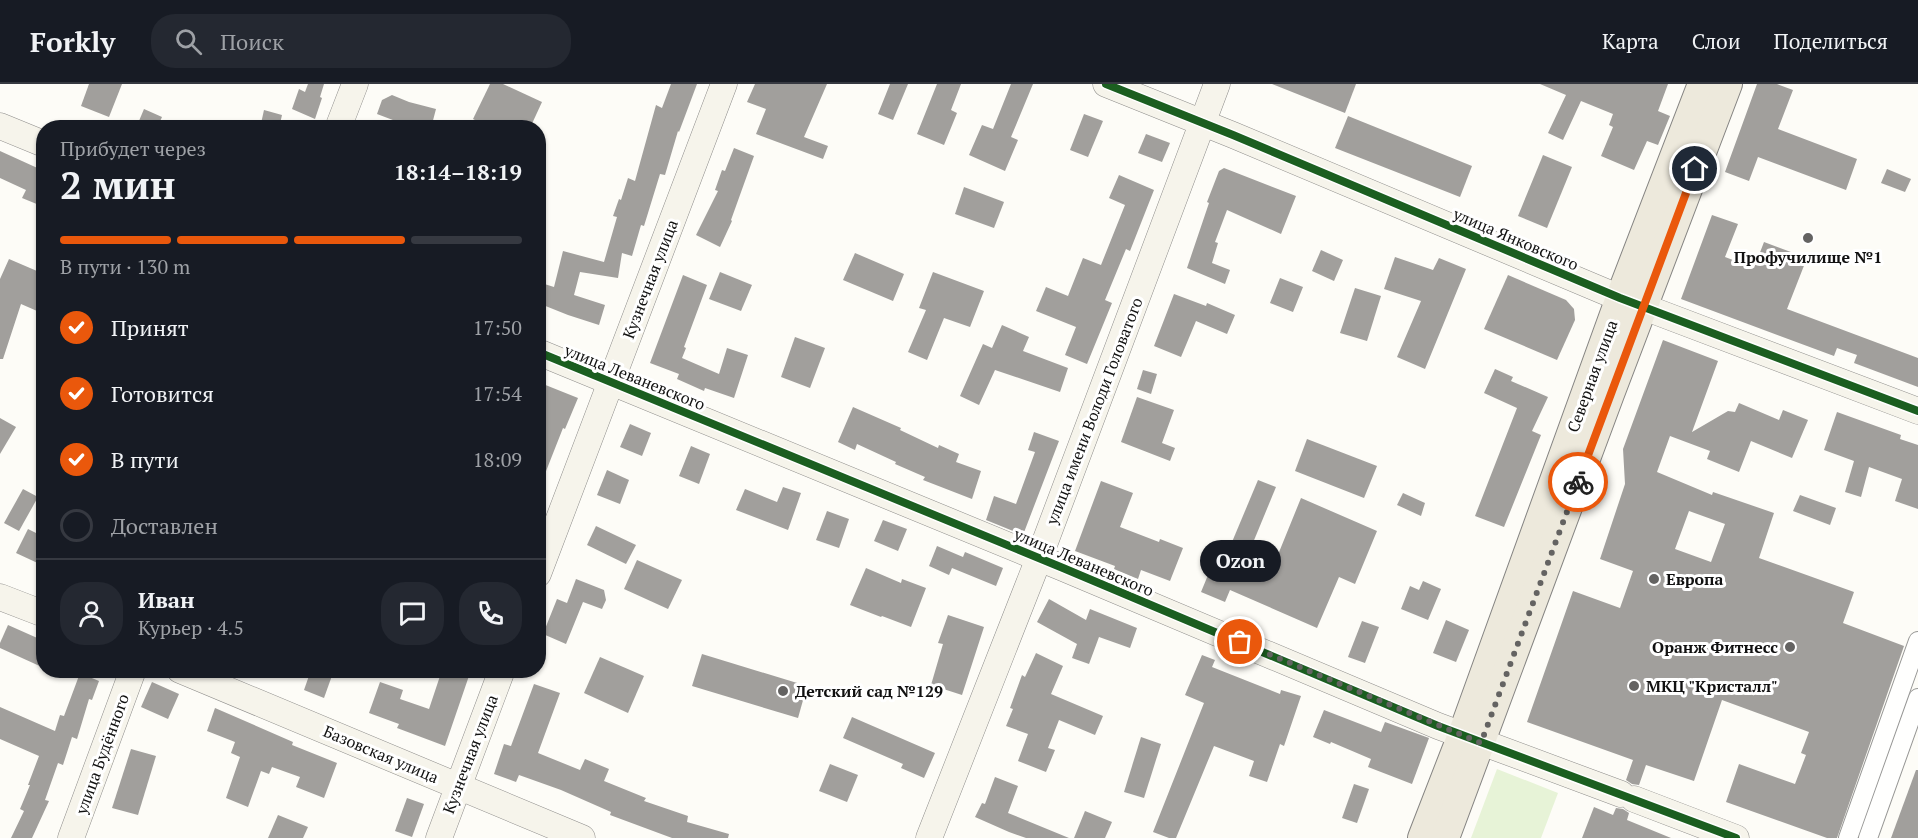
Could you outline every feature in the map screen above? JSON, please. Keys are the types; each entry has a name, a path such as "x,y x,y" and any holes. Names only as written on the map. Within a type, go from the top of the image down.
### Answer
{"main road":[{"name":"Северная улица","path":"1445,838 1472,739 1631,302 1702,84"},
{"name":"Северная улица","path":"1631,302 1728,84"},
{"name":"Северная улица","path":"1422,838 1472,739"}],"street":[{"path":"341,120 355,84"},
{"name":"Кузнечная улица","path":"546,553 724,84"},
{"name":"улица Янковского","path":"1106,84 1631,302 1918,411"},
{"name":"улица имени Володи Головатого","path":"929,838 1039,558 1217,84"},
{"path":"0,126 36,141"},
{"name":"улица Леваневского","path":"546,355 1472,739 1736,838"},
{"path":"0,597 36,611"},
{"path":"1848,838 1918,641"},
{"name":"улица Будённого","path":"71,838 130,678"},
{"name":"Базовская улица","path":"199,678 582,838"},
{"name":"Кузнечная улица","path":"439,838 499,678"},
{"path":"1868,838 1918,698"}],"green space":[{"path":"1497,769 1558,793 1541,838 1471,838"}],"building":[{"path":"89,84 122,84 109,117 81,106"},
{"path":"308,84 324,84 315,119 292,109 299,89 305,92"},
{"path":"490,84 503,84 542,102 534,120 473,119"},
{"path":"671,84 697,84 678,131 665,175 660,174 632,256 622,253 618,278 580,272 574,295 605,305 599,325 546,306 546,284 554,287 563,251 604,262 617,217 613,216 619,199 621,200 628,178 635,181 656,105 662,108"},
{"path":"755,84 827,84 804,137 828,146 823,159 756,134 766,109 747,102"},
{"path":"890,84 908,84 893,120 878,114"},
{"path":"937,84 961,84 951,110 957,113 944,145 917,134"},
{"path":"1011,84 1033,84 1011,137 1018,140 1005,171 969,155 982,125 993,129"},
{"path":"1272,84 1356,84 1345,113"},
{"path":"1540,84 1668,84 1658,111 1670,116 1658,145 1647,141 1634,170 1601,156 1613,127 1609,125 1613,114 1581,101 1563,140 1548,133 1566,95"},
{"path":"1757,84 1777,84 1793,90 1778,129 1857,159 1846,190 1758,157 1749,181 1725,172"},
{"path":"392,95 436,109 433,120 393,120 377,114 382,100"},
{"path":"144,109 162,117 161,120 139,120"},
{"path":"264,110 282,115 281,120 262,120"},
{"path":"1084,114 1103,121 1088,157 1070,150"},
{"path":"1348,116 1472,166 1460,197 1335,148"},
{"path":"1146,134 1170,143 1162,162 1138,153"},
{"path":"734,148 754,156 732,221 720,247 696,235 718,191 715,190 722,170 725,171"},
{"path":"0,151 36,167 36,204 22,198 26,190 0,178"},
{"path":"1543,155 1572,167 1547,228 1518,216"},
{"path":"1224,168 1296,196 1281,234 1227,210 1215,242 1218,243 1212,263 1230,270 1225,284 1187,268 1209,203 1207,202 1219,171"},
{"path":"1887,169 1911,179 1905,192 1881,183"},
{"path":"1119,175 1154,190 1130,251 1126,249 1105,300 1112,303 1087,364 1065,355 1076,327 1036,311 1046,287 1068,296 1083,258 1101,265 1125,205 1109,198"},
{"path":"964,187 1004,202 994,228 955,214"},
{"path":"1712,215 1738,224 1725,257 1754,268 1764,242 1807,258 1787,309 1918,358 1918,387 1854,363 1857,355 1837,348 1834,356 1681,299"},
{"path":"1321,250 1343,260 1334,281 1312,271"},
{"path":"855,253 904,274 893,301 843,280"},
{"path":"1395,257 1433,270 1439,258 1466,269 1425,369 1397,357 1421,301 1384,289"},
{"path":"9,259 36,271 36,311 21,304 3,359 0,359 0,279"},
{"path":"720,272 752,285 741,311 709,299"},
{"path":"933,272 984,291 970,327 944,318 927,360 908,352 926,310 919,308"},
{"path":"683,275 707,285 682,358 719,374 727,348 748,355 734,398 705,388 704,391 677,379 679,374 650,363"},
{"path":"1508,275 1566,300 1574,309 1575,320 1557,360 1484,329"},
{"path":"1280,278 1303,287 1293,312 1270,303"},
{"path":"1355,288 1381,296 1367,341 1340,333"},
{"path":"1174,294 1206,306 1207,303 1235,315 1227,334 1196,321 1181,357 1154,346"},
{"path":"1002,325 1029,337 1023,351 1068,368 1060,392 995,370 979,405 960,396 983,344 992,348"},
{"path":"795,337 825,348 810,388 781,377"},
{"path":"1663,340 1718,361 1692,432 1728,411 1735,412 1739,403 1779,420 1783,410 1808,420 1792,458 1751,441 1739,472 1707,459 1710,451 1670,436 1657,472 1712,495 1713,492 1774,513 1759,558 1854,592 1843,623 1904,646 1837,838 1827,838 1726,802 1739,764 1795,784 1806,755 1801,753 1809,732 1722,700 1694,781 1646,765 1639,785 1626,780 1633,760 1527,722 1573,591 1620,608 1633,571 1600,559 1625,484 1623,449","holes":["1689,511 1725,524 1711,562 1675,549"]},
{"path":"1495,369 1513,377 1511,381 1548,397 1532,431 1541,435 1504,527 1475,516 1517,408 1484,393"},
{"path":"1143,370 1157,374 1151,394 1137,389"},
{"path":"546,385 578,398 565,429 563,428 546,471"},
{"path":"1137,397 1174,410 1162,443 1175,448 1170,461 1121,442"},
{"path":"853,407 901,428 900,430 938,448 939,445 959,454 956,462 981,471 972,499 923,480 925,477 857,444 855,450 838,442"},
{"path":"1837,412 1901,435 1900,439 1918,445 1918,509 1895,501 1902,479 1869,467 1861,497 1845,492 1854,461 1824,450"},
{"path":"0,418 16,427 0,454"},
{"path":"630,424 651,433 642,456 620,447"},
{"path":"1034,432 1059,441 1023,535 986,520 994,496 1016,504 1035,452 1028,450"},
{"path":"1307,439 1377,466 1364,498 1295,471"},
{"path":"691,446 710,454 699,484 679,476"},
{"path":"607,470 629,480 620,504 597,495"},
{"path":"1258,480 1276,487 1250,550 1232,542"},
{"path":"1101,481 1133,493 1120,527 1159,542 1160,539 1183,548 1170,581 1141,570 1138,579 1114,569 1115,566 1075,551"},
{"path":"783,487 801,493 788,530 736,510 745,489 777,502"},
{"path":"23,489 36,496 36,501 19,531 4,523"},
{"path":"1403,493 1425,503 1421,516 1397,505"},
{"path":"1800,495 1836,508 1830,525 1793,511"},
{"path":"1301,498 1377,531 1355,584 1339,577 1317,628 1230,590 1225,602 1201,592 1213,563 1260,582 1268,565 1273,567"},
{"path":"827,511 849,519 839,548 816,540"},
{"path":"883,520 907,529 898,551 874,541"},
{"path":"596,526 636,545 626,564 587,545"},
{"path":"28,529 36,533 36,562 16,553"},
{"path":"937,546 963,557 965,552 1003,568 996,586 952,568 949,575 929,566"},
{"path":"637,560 682,580 668,609 624,589"},
{"path":"866,568 901,583 902,579 926,588 911,627 850,605"},
{"path":"576,579 604,590 606,600 602,609 583,602 566,644 546,635 546,626 557,599 567,603"},
{"path":"1423,581 1441,589 1428,620 1401,609 1410,586 1419,590"},
{"path":"1049,599 1086,620 1090,609 1137,628 1130,648 1099,637 1089,664 1072,658 1077,644 1037,622"},
{"path":"948,615 984,627 962,695 931,685 943,644 938,643"},
{"path":"1446,620 1469,630 1456,662 1433,653"},
{"path":"1362,621 1379,627 1365,663 1348,657"},
{"path":"8,625 36,637 36,664 0,648"},
{"path":"1036,653 1063,666 1051,694 1103,716 1095,735 1059,720 1048,748 1055,750 1046,772 1018,761 1028,734 1006,726 1022,675 1025,677"},
{"path":"702,654 807,686 798,718 692,686"},
{"path":"1202,655 1215,660 1212,667 1280,694 1281,690 1301,696 1284,746 1280,744 1267,782 1249,776 1254,761 1214,746 1176,838 1169,838 1153,832 1204,703 1185,695"},
{"path":"600,657 644,676 628,713 584,693"},
{"path":"78,678 92,678 99,681 92,700 89,699 77,739 72,737 63,765 58,763 45,800 49,801 32,838 11,838 24,811 20,809 39,756 0,739 0,707 55,731 60,715 64,716"},
{"path":"308,678 331,678 324,698 304,690"},
{"path":"439,678 468,678 445,746 397,728 399,724 369,713 380,682 403,690 400,699 429,709"},
{"path":"152,682 179,694 168,719 141,707"},
{"path":"534,684 560,693 538,753 580,770 585,759 609,769 604,781 646,798 644,801 688,816 687,822 729,834 728,838 672,838 610,815 611,812 561,790 519,775 516,782 494,774 504,744 511,746"},
{"path":"215,708 293,742 292,745 337,763 324,798 296,787 300,777 272,767 269,774 261,771 248,807 226,798 240,757 231,753 235,742 207,731"},
{"path":"1324,710 1381,732 1385,722 1429,738 1412,784 1368,767 1371,759 1313,737"},
{"path":"852,717 935,753 924,778 901,768 903,764 843,738"},
{"path":"1141,737 1161,744 1144,798 1124,792"},
{"path":"131,749 156,756 138,815 112,808"},
{"path":"830,764 858,775 847,802 819,791"},
{"path":"1916,770 1918,770 1918,838 1891,838"},
{"path":"995,777 1018,786 1008,813 1069,838 1026,838 975,817 982,803 985,804"},
{"path":"1354,784 1369,789 1357,823 1342,818"},
{"path":"407,798 424,804 412,837 395,831"},
{"path":"1594,807 1613,815 1616,808 1623,809 1629,813 1627,820 1671,838 1582,838"},
{"path":"1085,811 1112,822 1105,838 1074,838"},
{"path":"278,815 308,827 303,838 268,838"}],"cycle path":[{"path":"1106,84 1620,298 1918,411"},
{"path":"546,355 1063,568 1438,726 1736,838"}],"way so far":[{"path":"1240,642 1481,743 1578,482"}],"place":[{"name":"Профучилище №1","path":"1808,238"},
{"name":"Европа","path":"1654,579"},
{"name":"Ozon","path":"1240,642"},
{"name":"Оранж Фитнесс","path":"1790,647"},
{"name":"МКЦ \"Кристалл\"","path":"1634,686"},
{"name":"Детский сад №129","path":"783,691"}],"route":[{"path":"1578,482 1695,169"}]}
